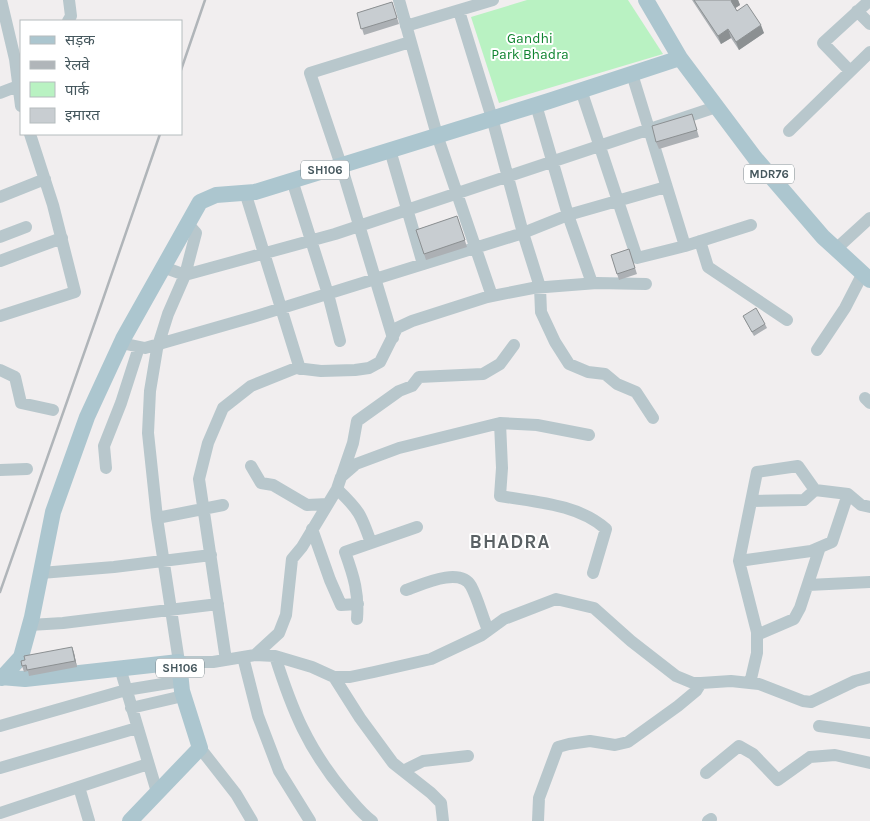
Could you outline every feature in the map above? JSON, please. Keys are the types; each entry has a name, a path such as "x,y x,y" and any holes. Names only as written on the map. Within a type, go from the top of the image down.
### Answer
{"main road":[{"path":"646,0 680,58"},
{"name":"SH106","path":"1,678 20,657 30,625 52,512 87,417 121,343 200,202 216,195 255,192 536,105 680,58"},
{"name":"MDR76","path":"680,58 755,158 823,237 866,276"},
{"name":"SH106","path":"1,678 25,679 179,662 182,688 200,748"},
{"path":"130,821 200,748"}],"street":[{"path":"2,0 4,32 18,63 20,99"},
{"path":"69,0 71,16 69,20"},
{"path":"399,0 437,135 492,296"},
{"path":"406,26 493,0"},
{"path":"850,71 823,43 870,0"},
{"path":"459,11 492,118 523,233 540,287 541,312 555,342 569,364 588,372 605,374 617,384 636,392 653,418"},
{"path":"857,11 870,24"},
{"path":"393,338 341,165 310,73 410,42"},
{"path":"789,131 870,52"},
{"path":"632,74 685,246"},
{"path":"0,93 18,86"},
{"path":"582,90 636,258 685,246 751,225"},
{"path":"536,105 568,215 592,283"},
{"path":"163,267 184,275 312,240 360,226 716,108"},
{"path":"0,316 75,292 62,238 30,135"},
{"path":"390,150 422,264"},
{"path":"0,197 45,179"},
{"path":"292,180 312,240 340,341"},
{"path":"121,343 145,348 159,344 523,233 568,215 666,187"},
{"path":"245,192 300,369"},
{"path":"836,249 870,218"},
{"path":"188,224 196,233 184,275 168,314 159,344 150,391 148,433 156,518 179,662 213,662 249,656 275,656 312,667 334,677 350,677 432,659 482,634 504,619 556,599 594,608 630,641 676,676 693,683 731,681 758,684 810,702 855,681 870,677"},
{"path":"0,237 26,228"},
{"path":"0,261 62,238"},
{"path":"700,241 708,267 787,320"},
{"path":"817,350 866,276"},
{"path":"226,660 199,479 208,443 223,408 251,386 296,368 321,371 369,368 380,362 397,328 412,321 492,296 540,287 592,283 646,284"},
{"path":"249,656 279,633 286,615 292,560 328,504 339,483 353,443 357,421 399,391 412,386 419,377 483,374 500,364 514,345"},
{"path":"106,468 104,446 121,403 139,347"},
{"path":"0,370 15,377 21,403 53,410"},
{"path":"339,483 356,464 398,448 500,423 537,425 589,434"},
{"path":"500,423 502,468 500,496 570,508 599,523 606,529 594,573"},
{"path":"251,466 261,483 273,485 307,505 328,504"},
{"path":"750,684 757,653 757,635 739,561 757,472 798,466 815,490 848,494 861,505 870,507"},
{"path":"0,470 28,469"},
{"path":"339,483 363,518 371,543"},
{"path":"752,501 804,500 815,490"},
{"path":"739,561 811,551 832,542 848,494"},
{"path":"156,518 223,505"},
{"path":"357,619 358,604 354,577 345,552 417,527"},
{"path":"312,529 341,605 358,604"},
{"path":"757,635 794,620 800,608 820,547"},
{"path":"41,573 211,555"},
{"path":"406,590 432,580 450,577 461,578 470,584 488,630"},
{"path":"808,585 870,582"},
{"path":"30,625 218,604"},
{"path":"249,656 258,716 279,770 310,821"},
{"path":"275,656 293,709 307,740 329,774 364,815 372,821"},
{"path":"120,668 157,792"},
{"path":"334,677 360,718 393,763 441,803 443,821"},
{"path":"538,821 539,798 558,748 569,744 590,741 615,745 628,742 684,701 696,691 701,683"},
{"path":"0,726 126,690 182,688"},
{"path":"131,708 182,688"},
{"path":"819,726 870,733"},
{"path":"0,768 137,728"},
{"path":"706,774 739,746 753,754 778,780 810,757 835,755 870,763"},
{"path":"200,748 236,794 252,821"},
{"path":"403,771 423,761 468,756"},
{"path":"0,813 148,764"},
{"path":"80,787 89,821"}],"green space":[{"name":"Gandhi Park Bhadra","path":"527,0 628,0 663,54 499,103 471,17"}],"building":[{"path":"694,0 732,0 737,11 747,4 761,25 736,42 728,29 718,36"},
{"path":"392,2 397,18 361,29 357,13"},
{"path":"692,114 697,130 656,142 652,126"},
{"path":"457,216 465,240 424,254 416,230"},
{"path":"629,249 635,268 617,274 611,255"},
{"path":"756,308 765,324 752,332 743,316"},
{"path":"72,647 75,661 27,670 26,665 22,666 21,661 25,660 24,656"}],"railway":[{"path":"182,67 205,0"},
{"path":"0,592 160,135"}],"district":[{"name":"BHADRA","path":"510,541"}]}
